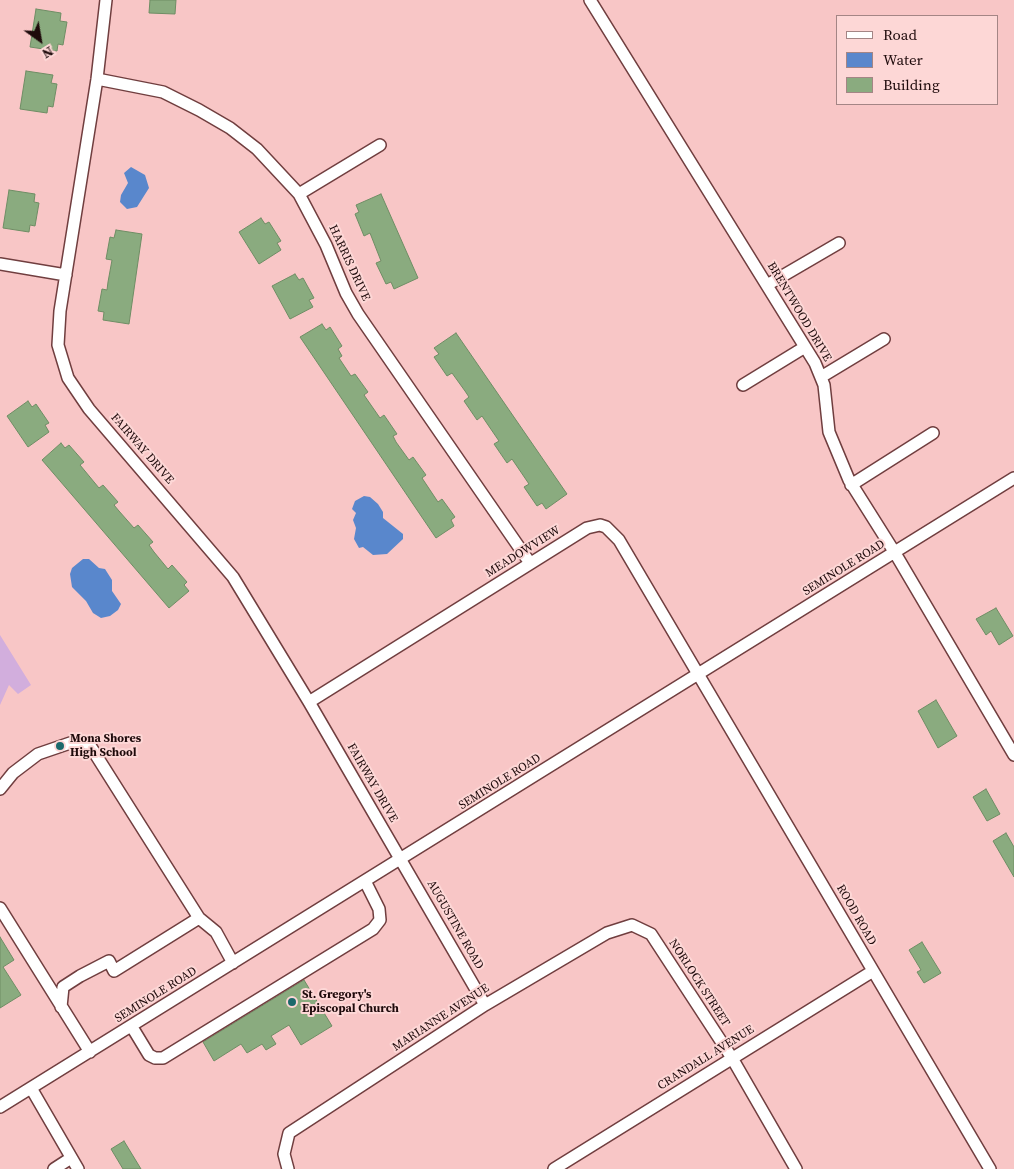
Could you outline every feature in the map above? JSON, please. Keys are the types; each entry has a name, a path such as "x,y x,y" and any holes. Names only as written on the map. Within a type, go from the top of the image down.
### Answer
{"street":[{"name":"FAIRWAY DRIVE","path":"106,0 97,79 60,311 58,345 68,378 90,410 233,577 401,859"},
{"name":"BRENTWOOD DRIVE","path":"590,0 805,347 824,385 829,432 851,485 895,553 1014,755"},
{"name":"HARRIS DRIVE","path":"97,79 163,92 199,110 230,128 257,150 299,194 326,244 346,293 358,314 530,564"},
{"path":"299,194 380,145"},
{"path":"767,285 839,243"},
{"path":"0,264 66,275"},
{"path":"821,377 884,339"},
{"path":"742,385 805,347"},
{"path":"851,485 933,433"},
{"name":"SEMINOLE ROAD","path":"0,1107 1014,478"},
{"name":"MEADOWVIEW","path":"309,702 587,528 600,525 606,527 619,540 698,674"},
{"name":"ROOD ROAD","path":"698,674 990,1169"},
{"path":"0,789 13,773 38,754 76,741 89,744 199,918 216,932 233,963"},
{"name":"AUGUSTINE ROAD","path":"401,859 485,1005"},
{"path":"132,1026 149,1054 155,1058 162,1058 373,929 380,920 379,909 366,881"},
{"path":"0,908 90,1052"},
{"path":"62,1007 64,987 80,976 109,961 114,971 199,918"},
{"name":"MARIANNE AVENUE","path":"288,1169 284,1154 289,1133 485,1005 607,933 632,925"},
{"name":"NORLOCK STREET","path":"632,925 651,934 732,1058 796,1169"},
{"name":"CRANDALL AVENUE","path":"554,1169 873,971"},
{"path":"31,1088 78,1169"},
{"path":"54,1169 71,1158"}],"shaded area":[{"path":"0,635 31,685 18,694 9,685 0,705"}],"water":[{"path":"131,167 145,175 149,188 137,207 127,209 120,202 121,195 128,183 124,173"},
{"path":"364,496 370,497 378,504 383,512 383,518 403,534 403,539 387,554 373,555 363,547 359,548 354,539 356,528 353,520 356,513 352,509 355,501"},
{"path":"83,559 89,559 99,568 105,569 112,580 112,591 121,604 118,610 110,616 101,618 93,613 86,601 72,587 70,574 72,568"}],"building":[{"path":"150,0 176,0 175,14 149,13"},
{"path":"36,9 61,13 60,21 67,22 63,45 58,44 57,51 30,47"},
{"path":"26,71 53,75 51,83 57,84 53,107 48,106 47,113 20,109"},
{"path":"9,190 35,194 34,202 39,203 35,226 30,225 29,232 3,228"},
{"path":"381,194 418,278 394,289 391,282 386,284 376,263 381,261 370,233 364,236 355,214 359,212 356,205"},
{"path":"261,218 265,224 269,222 281,241 277,243 281,250 259,264 239,232"},
{"path":"116,230 142,234 129,324 103,320 104,312 98,311 102,289 107,290 112,260 106,259 110,237 114,238"},
{"path":"295,274 299,280 303,278 314,298 309,300 313,307 290,319 272,286"},
{"path":"322,324 326,330 330,327 342,346 338,349 342,356 339,358 351,376 355,374 368,392 364,395 380,418 384,415 397,434 393,436 396,442 409,460 413,457 426,475 422,478 438,502 442,499 455,517 451,520 454,526 436,538 300,337"},
{"path":"456,333 567,494 546,509 542,503 537,506 524,487 529,484 512,459 507,463 494,444 499,441 482,416 477,420 464,401 469,397 465,391 452,373 447,376 434,357 439,354 434,348"},
{"path":"28,401 32,407 36,404 49,423 45,425 49,432 28,447 7,416"},
{"path":"61,443 65,448 69,445 84,462 80,465 99,488 103,485 118,502 114,505 119,511 134,528 138,525 153,542 149,545 168,569 172,565 187,582 184,585 189,591 169,608 42,460"},
{"path":"996,608 1013,636 999,645 991,631 986,635 976,619"},
{"path":"936,700 957,736 938,748 918,711"},
{"path":"986,789 1000,814 987,821 973,797"},
{"path":"1006,833 1014,847 1014,877 993,841"},
{"path":"0,937 14,960 3,967 21,995 0,1008"},
{"path":"922,942 941,973 924,983 917,972 921,970 909,950"},
{"name":"St. Gregory's Episcopal Church","path":"304,980 332,1026 301,1045 289,1025 271,1036 276,1044 266,1050 262,1044 247,1053 241,1044 214,1061 203,1042"},
{"path":"124,1141 141,1169 123,1169 111,1149"}],"place":[{"name":"Mona Shores High School","path":"60,746"},
{"name":"St. Gregory's Episcopal Church","path":"292,1002"}]}
